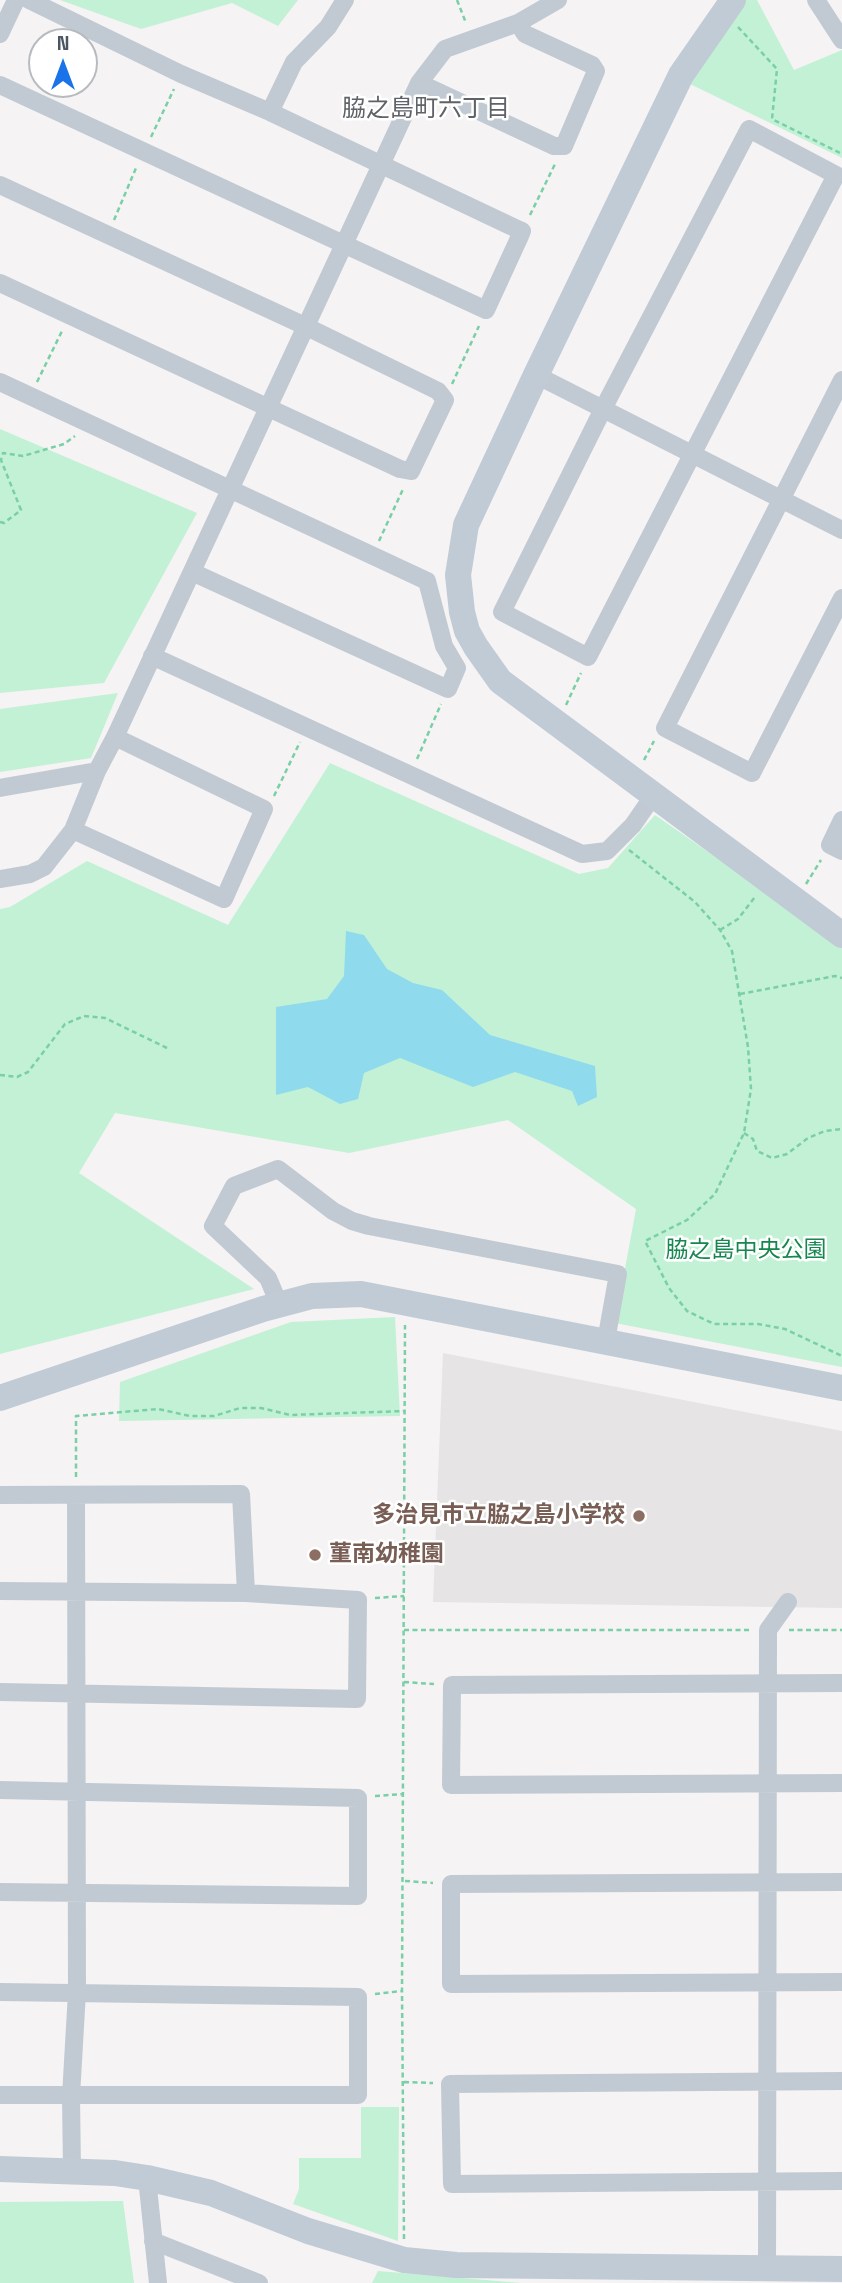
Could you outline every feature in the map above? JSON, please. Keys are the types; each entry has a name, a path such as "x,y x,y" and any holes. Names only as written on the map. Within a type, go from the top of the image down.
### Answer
{"street":[{"path":"0,34 16,0"},
{"path":"0,85 486,310 522,231 270,112 181,74 29,0"},
{"path":"270,112 294,62 328,27 345,0"},
{"path":"0,879 30,874 44,867 73,830 97,771 419,83 445,49 518,23 558,0"},
{"path":"816,0 842,40"},
{"path":"729,6 681,75 466,525 458,576 462,612 467,631 500,681 842,936"},
{"path":"419,83 554,146 564,146 596,71 592,65 525,34 518,23"},
{"path":"749,129 836,174 693,455 588,657 502,612 603,409 749,129"},
{"path":"0,185 305,326 438,391 445,400 411,471 400,469 0,283"},
{"path":"536,375 842,530"},
{"path":"842,380 665,727 752,773 842,597"},
{"path":"0,382 426,581 444,646 457,668 448,689 192,572"},
{"path":"152,656 582,854 607,851 619,842 644,788"},
{"path":"73,830 224,900 264,809 115,737"},
{"path":"0,788 97,771"},
{"path":"836,848 842,820"},
{"path":"279,1304 268,1278 213,1226 234,1186 278,1169 333,1211 352,1221 618,1274 606,1341"},
{"path":"0,1398 279,1304 312,1296 361,1294 842,1388"},
{"path":"0,1495 241,1494 246,1593"},
{"path":"72,2171 71,2096 77,1992 76,1495"},
{"path":"0,1591 246,1593 358,1600 357,1699 0,1692"},
{"path":"767,2268 768,1630 788,1602"},
{"path":"842,1683 452,1685 451,1785 842,1783"},
{"path":"0,1790 358,1798 358,1896 0,1892"},
{"path":"842,1882 451,1884 451,1984 842,1982"},
{"path":"0,1992 358,1997 358,2095 0,2095"},
{"path":"842,2081 450,2084 452,2184 842,2181"},
{"path":"0,2169 115,2173 147,2178 211,2193 308,2231 404,2260 670,2275 767,2268 842,2269"},
{"path":"147,2178 158,2283"},
{"path":"153,2241 259,2283"}],"path":[{"path":"457,0 471,38"},
{"path":"729,6 777,69 772,119 842,154"},
{"path":"522,231 564,146"},
{"path":"445,400 486,310"},
{"path":"30,396 69,315"},
{"path":"0,522 4,523 20,510 1,460 3,453 23,456 64,444 79,433 85,422"},
{"path":"373,555 411,471"},
{"path":"557,723 588,657"},
{"path":"410,776 448,689"},
{"path":"264,809 269,806 308,726"},
{"path":"644,788 656,737 665,727"},
{"path":"619,842 695,902 720,930 732,950 748,1046 751,1089 744,1133 715,1194 687,1220 645,1241 669,1288 687,1311 714,1324 758,1324 785,1329 842,1356"},
{"path":"795,901 836,848"},
{"path":"720,930 737,919 766,879"},
{"path":"740,994 835,976 842,978"},
{"path":"0,1075 17,1077 28,1072 65,1024 84,1016 105,1018 167,1048"},
{"path":"744,1133 753,1139 757,1151 772,1158 787,1154 808,1138 825,1131 842,1129"},
{"path":"404,2260 402,1991 405,1301"},
{"path":"76,1495 76,1416 158,1409 190,1416 214,1416 240,1408 261,1408 290,1415 405,1411"},
{"path":"358,1600 404,1596"},
{"path":"404,1630 842,1630"},
{"path":"404,1682 452,1685"},
{"path":"358,1798 404,1794"},
{"path":"404,1881 451,1884"},
{"path":"358,1997 402,1991"},
{"path":"404,2082 450,2084"}],"shaded area":[{"name":"多治見市立脇之島小学校","path":"443,1353 842,1431 842,1608 433,1602"}],"green space":[{"path":"60,0 298,0 278,26 232,3 141,29"},
{"path":"742,0 757,0 794,70 842,50 842,158 688,83"},
{"path":"0,429 197,513 104,683 0,693"},
{"path":"118,693 91,758 0,772 0,709"},
{"name":"脇之島中央公園","path":"330,763 579,874 608,868 655,815 842,945 842,1367 615,1323 636,1209 508,1120 349,1153 115,1113 79,1173 254,1289 0,1354 0,909 10,907 87,861 228,925"},
{"path":"395,1317 400,1416 119,1421 120,1382 291,1322"},
{"path":"361,2107 399,2107 398,2241 293,2204 299,2189 299,2158 361,2158"},
{"path":"123,2201 134,2283 0,2283 0,2202"},
{"path":"378,2271 521,2283 372,2283"}],"water":[{"path":"346,931 364,935 387,969 413,983 442,990 490,1035 595,1066 597,1097 578,1106 572,1091 515,1072 473,1087 400,1058 364,1073 358,1099 340,1104 308,1087 276,1095 276,1007 327,999 344,976"}],"place":[{"name":"多治見市立脇之島小学校","path":"639,1516"},
{"name":"菫南幼稚園","path":"315,1555"}],"district":[{"name":"脇之島町六丁目","path":"426,109"}]}
